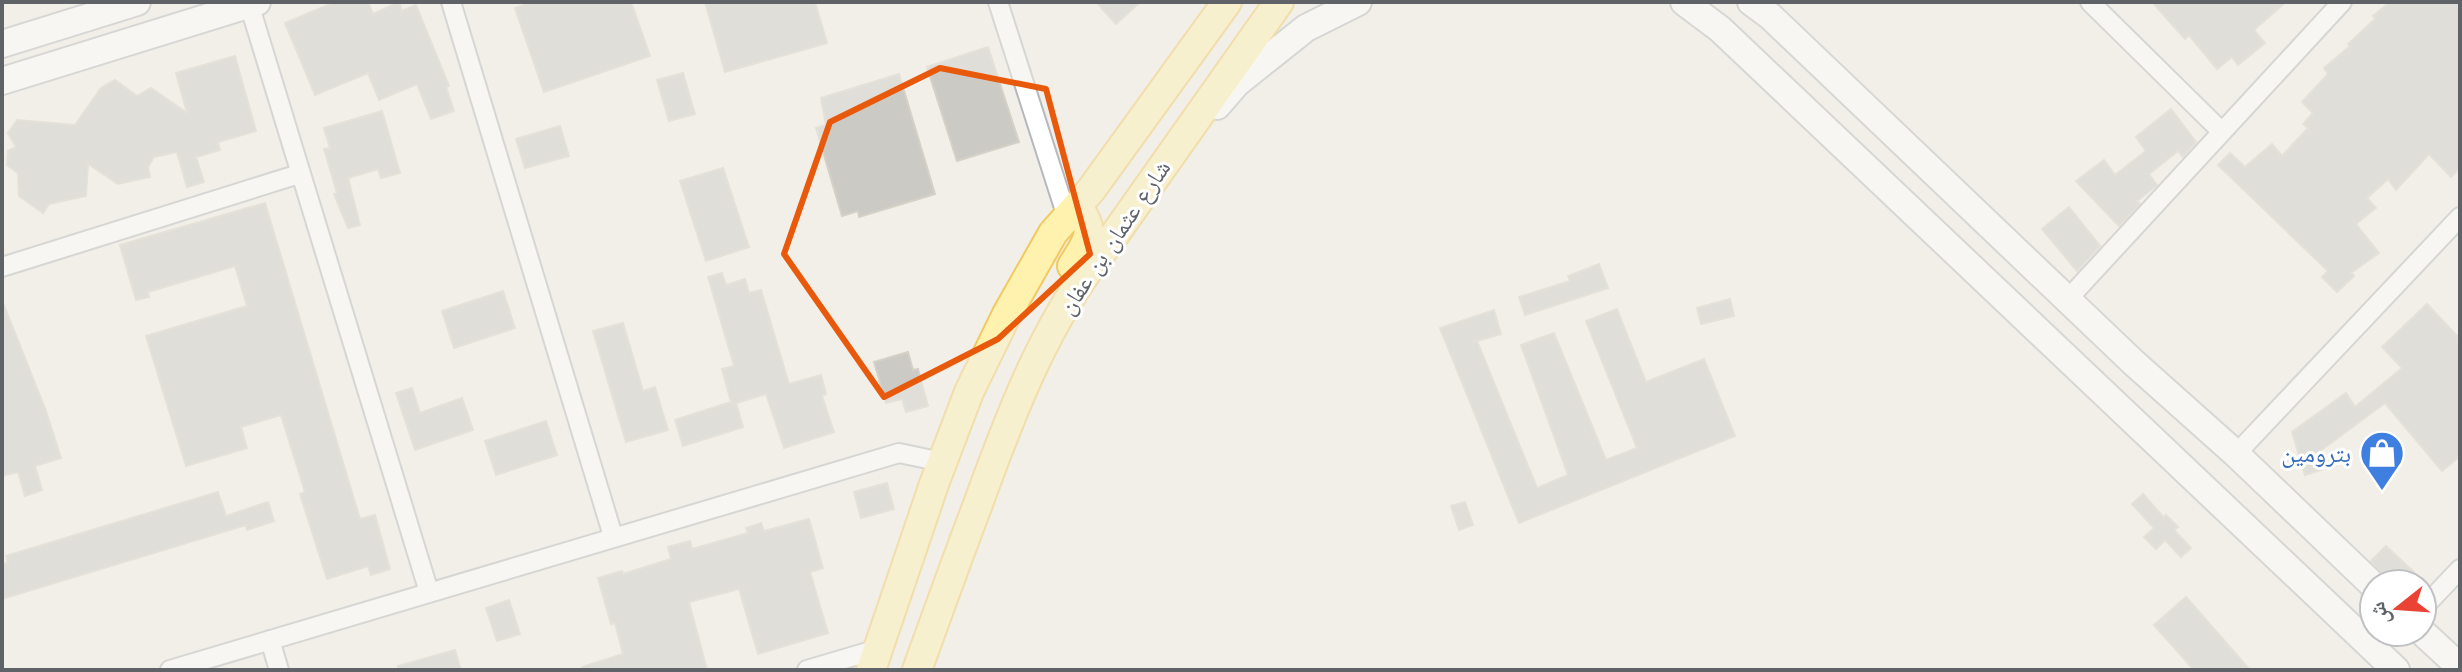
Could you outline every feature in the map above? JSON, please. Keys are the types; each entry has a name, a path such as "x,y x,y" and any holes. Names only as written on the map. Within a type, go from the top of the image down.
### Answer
{"main road":[{"name":"شارع عثمان بن عفان","path":"875,660 942,462 969,392 1007,314 1053,233 1227,2"},
{"name":"شارع عثمان بن عفان","path":"917,670 1037,356 1081,276 1108,244 1279,2"},
{"path":"1013,413 1026,343 1090,235 1088,221 1072,211"}],"street":[{"path":"2,44 109,6 137,2"},
{"path":"451,2 613,536"},
{"path":"998,2 1072,211"},
{"path":"1151,181 1237,83 1306,28 1358,2"},
{"path":"1665,2 1720,29"},
{"path":"1684,2 1720,29 2396,670"},
{"path":"1751,2 1770,16 2067,300 2358,571"},
{"path":"2090,2 2222,132"},
{"path":"2067,300 2342,2"},
{"path":"2,81 253,3 299,174 429,592"},
{"path":"2,267 299,174"},
{"path":"2236,454 2460,217"},
{"path":"170,670 899,453 942,462"},
{"path":"2438,592 2460,569"},
{"path":"270,640 279,670"},
{"path":"2438,647 2460,667"},
{"path":"807,670 875,660"}],"highlighted area":[{"path":"940,68 1046,89 1090,254 998,339 884,397 784,254 830,122"}],"building":[{"path":"335,2 368,2 373,14 399,2 402,11 416,5 449,86 446,87 454,111 431,119 417,84 379,100 368,73 315,95 285,23"},
{"path":"532,2 631,2 650,56 544,92 515,8"},
{"path":"705,2 815,2 827,43 725,72"},
{"path":"1096,2 1140,2 1116,24"},
{"path":"2152,2 2286,2 2254,30 2265,43 2238,65 2232,57 2217,69 2189,35 2185,39"},
{"path":"2390,2 2460,2 2460,168 2451,177 2429,154 2396,190 2388,179 2367,198 2376,208 2356,224 2379,253 2351,273 2354,276 2337,292 2322,277 2328,271 2218,165 2230,153 2245,167 2272,144 2282,156 2308,128 2303,124 2313,113 2302,102 2328,74 2324,68 2350,46 2348,44 2375,19 2373,16"},
{"path":"988,47 1019,142 957,161 927,67"},
{"path":"235,56 256,131 218,142 220,150 196,157 204,182 187,187 177,152 154,157 148,167 150,177 118,184 88,164 86,196 49,204 43,213 19,196 18,173 7,165 8,151 16,147 8,133 17,120 75,125 101,88 115,80 137,96 151,88 187,113 176,73"},
{"path":"683,73 695,114 669,121 657,80"},
{"path":"899,74 935,194 859,217 858,211 842,216 816,128 826,125 821,98"},
{"path":"2171,109 2196,142 2183,157 2178,151 2149,174 2157,185 2137,201 2140,204 2119,226 2076,181 2104,160 2115,175 2146,151 2136,137"},
{"path":"382,111 400,173 381,178 378,169 348,178 360,225 348,228 334,194 337,193 324,149 330,148 324,128"},
{"path":"560,126 569,156 525,168 516,139"},
{"path":"723,168 749,247 706,261 680,181"},
{"path":"265,203 360,519 375,515 390,569 371,575 368,566 327,579 300,494 305,492 281,415 241,427 247,448 186,466 146,336 247,306 235,266 148,292 149,297 136,300 120,245"},
{"path":"2069,207 2100,246 2077,271 2042,229"},
{"path":"1599,264 1608,288 1525,315 1519,297 1570,281 1568,276"},
{"path":"722,273 726,285 745,279 749,293 761,290 789,384 821,375 826,394 822,396 834,432 784,448 766,394 736,403 743,427 683,446 675,420 731,402 722,369 734,366 708,277"},
{"path":"503,291 515,328 454,348 442,311"},
{"path":"1730,299 1734,316 1701,324 1697,308"},
{"path":"2,300 61,458 35,466 42,490 25,496 18,472 2,476"},
{"path":"2427,304 2460,339 2460,456 2442,471 2385,403 2316,454 2321,470 2305,475 2292,432 2346,393 2355,407 2402,368 2382,347"},
{"path":"1617,309 1646,382 1704,359 1735,436 1519,523 1440,328 1494,310 1501,334 1477,341 1537,488 1568,475 1521,345 1554,333 1606,460 1637,448 1586,321"},
{"path":"623,323 643,391 655,387 668,430 626,442 593,331"},
{"path":"908,352 913,370 918,369 928,406 906,412 902,399 886,403 874,362"},
{"path":"412,388 420,413 462,398 473,430 415,450 396,393"},
{"path":"546,421 557,455 496,475 485,441"},
{"path":"887,483 894,509 861,518 854,492"},
{"path":"218,492 226,516 268,502 274,521 247,530 246,525 2,599 2,564 8,563 6,556"},
{"path":"2143,494 2164,518 2166,515 2178,527 2174,530 2191,548 2181,557 2165,540 2156,549 2144,537 2154,528 2132,504"},
{"path":"1465,502 1473,525 1459,530 1451,506"},
{"path":"809,519 823,568 810,572 828,633 758,654 739,589 689,602 707,670 582,670 582,667 623,654 598,578 622,571 623,574 671,559 668,547 690,541 692,549 748,533 746,528 761,523 764,531"},
{"path":"2386,546 2410,568 2377,568 2371,561"},
{"path":"2186,597 2250,670 2194,670 2154,625"},
{"path":"509,600 520,634 497,641 486,608"},
{"path":"455,650 461,670 398,670 398,666"}],"place":[{"name":"بترومين","path":"2382,492"}]}
